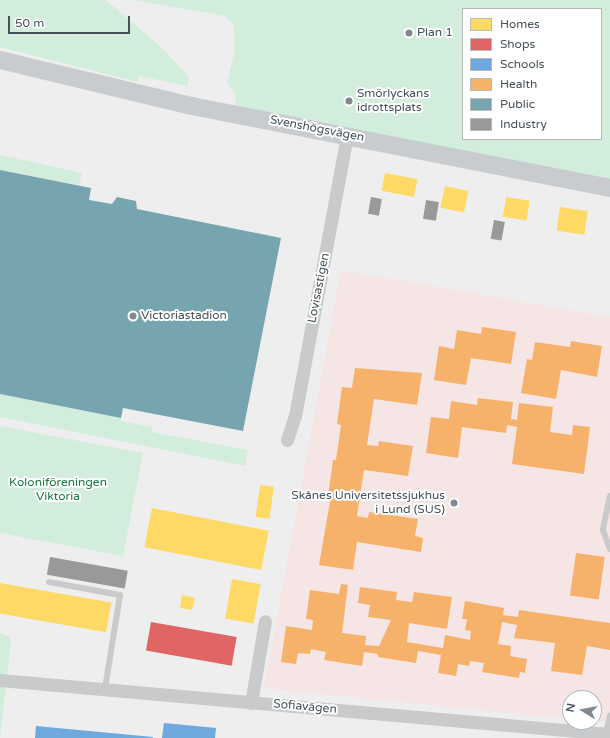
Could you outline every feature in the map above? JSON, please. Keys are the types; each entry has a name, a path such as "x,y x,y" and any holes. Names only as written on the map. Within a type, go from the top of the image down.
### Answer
{"main road":[{"name":"Svenshögsvägen","path":"0,60 25,69"},
{"name":"Svenshögsvägen","path":"0,66 25,69 347,136 610,188"}],"street":[{"name":"Lovisastigen","path":"287,440 295,416 347,136"},
{"path":"251,703 265,621"},
{"name":"Sofiavägen","path":"0,680 576,734 608,733"}],"lane":[{"path":"610,496 603,530 610,550"},
{"path":"49,582 120,595 105,689"},
{"path":"608,733 610,715"}],"shaded area":[{"name":"Skånes Universitetssjukhus i Lund (SUS)","path":"341,270 610,317 610,722 602,722 602,690 562,690 562,718 264,688"}],"green space":[{"path":"0,0 106,0 161,47 189,77 187,86 139,76 138,82 0,47"},
{"name":"Smörlyckans idrottsplats","path":"133,0 610,0 610,188 234,113 236,94 227,83 235,50 234,26 225,16"},
{"path":"0,155 82,173 79,185 0,170"},
{"path":"0,394 121,418 121,421 153,427 152,432 248,450 245,466 0,417"},
{"name":"Koloniföreningen Viktoria","path":"0,426 143,453 123,556 0,533"},
{"path":"0,633 10,637 11,641 0,738"}],"building: Homes":[{"path":"385,173 417,179 414,197 382,191"},
{"path":"445,186 468,191 464,213 440,208"},
{"path":"506,197 530,201 527,221 503,217"},
{"path":"560,207 588,211 584,235 557,231"},
{"path":"260,485 274,487 269,519 256,517"},
{"path":"152,508 269,531 261,570 144,547"},
{"path":"232,579 261,584 254,623 225,618"},
{"path":"0,583 111,603 106,632 0,613"},
{"path":"182,595 195,598 192,610 180,608"}],"building: Shops":[{"path":"151,622 237,637 232,666 146,651"}],"building: Schools":[{"path":"164,723 216,728 215,738 162,738"},
{"path":"36,726 153,737 153,738 35,738"}],"building: Health":[{"path":"482,327 516,332 511,364 471,358 466,385 434,380 439,346 454,349 457,330 481,334"},
{"path":"571,341 602,346 597,377 561,370 556,399 521,393 527,359 532,360 535,342 570,347"},
{"path":"355,368 422,373 417,405 374,399 367,445 378,446 379,441 413,446 408,476 364,470 357,516 368,518 369,512 418,519 415,536 423,538 421,552 357,542 353,570 319,565 331,496 328,496 333,460 336,460 341,425 337,424 342,387 352,388"},
{"path":"478,398 513,402 511,419 517,420 519,403 553,407 550,432 572,435 573,425 590,427 584,474 512,464 517,427 507,425 506,433 462,427 458,458 426,453 431,417 449,419 451,401 477,405"},
{"path":"576,553 605,557 599,600 570,596"},
{"path":"341,584 348,585 342,633 366,636 365,645 379,646 391,620 368,617 370,605 358,603 360,587 397,592 396,600 412,602 414,592 452,597 447,629 409,623 407,642 443,648 445,635 470,640 471,631 465,630 467,619 462,619 465,601 504,608 503,615 518,617 519,610 610,623 610,650 587,646 582,675 551,671 555,643 514,638 517,625 502,622 498,644 511,646 510,656 527,659 525,673 520,672 519,678 482,672 484,663 470,661 469,666 458,664 456,676 438,673 441,655 418,651 416,663 378,657 378,654 364,652 362,666 324,660 326,652 311,649 310,654 298,653 296,664 281,662 286,626 312,630 313,620 306,619 310,590 339,594"}],"building: Public":[{"name":"Victoriastadion","path":"0,170 91,188 89,200 112,204 117,197 136,201 137,209 281,238 243,431 123,408 121,418 0,394"}],"building: Industry":[{"path":"371,197 382,199 379,216 368,214"},
{"path":"426,200 439,202 436,221 423,219"},
{"path":"494,220 505,222 502,241 491,239"},
{"path":"50,557 128,571 125,588 47,575"}],"place":[{"name":"Plan 1","path":"409,33"},
{"name":"Smörlyckans idrottsplats","path":"349,101"},
{"name":"Victoriastadion","path":"133,316"},
{"name":"Skånes Universitetssjukhus i Lund (SUS)","path":"454,503"}]}
